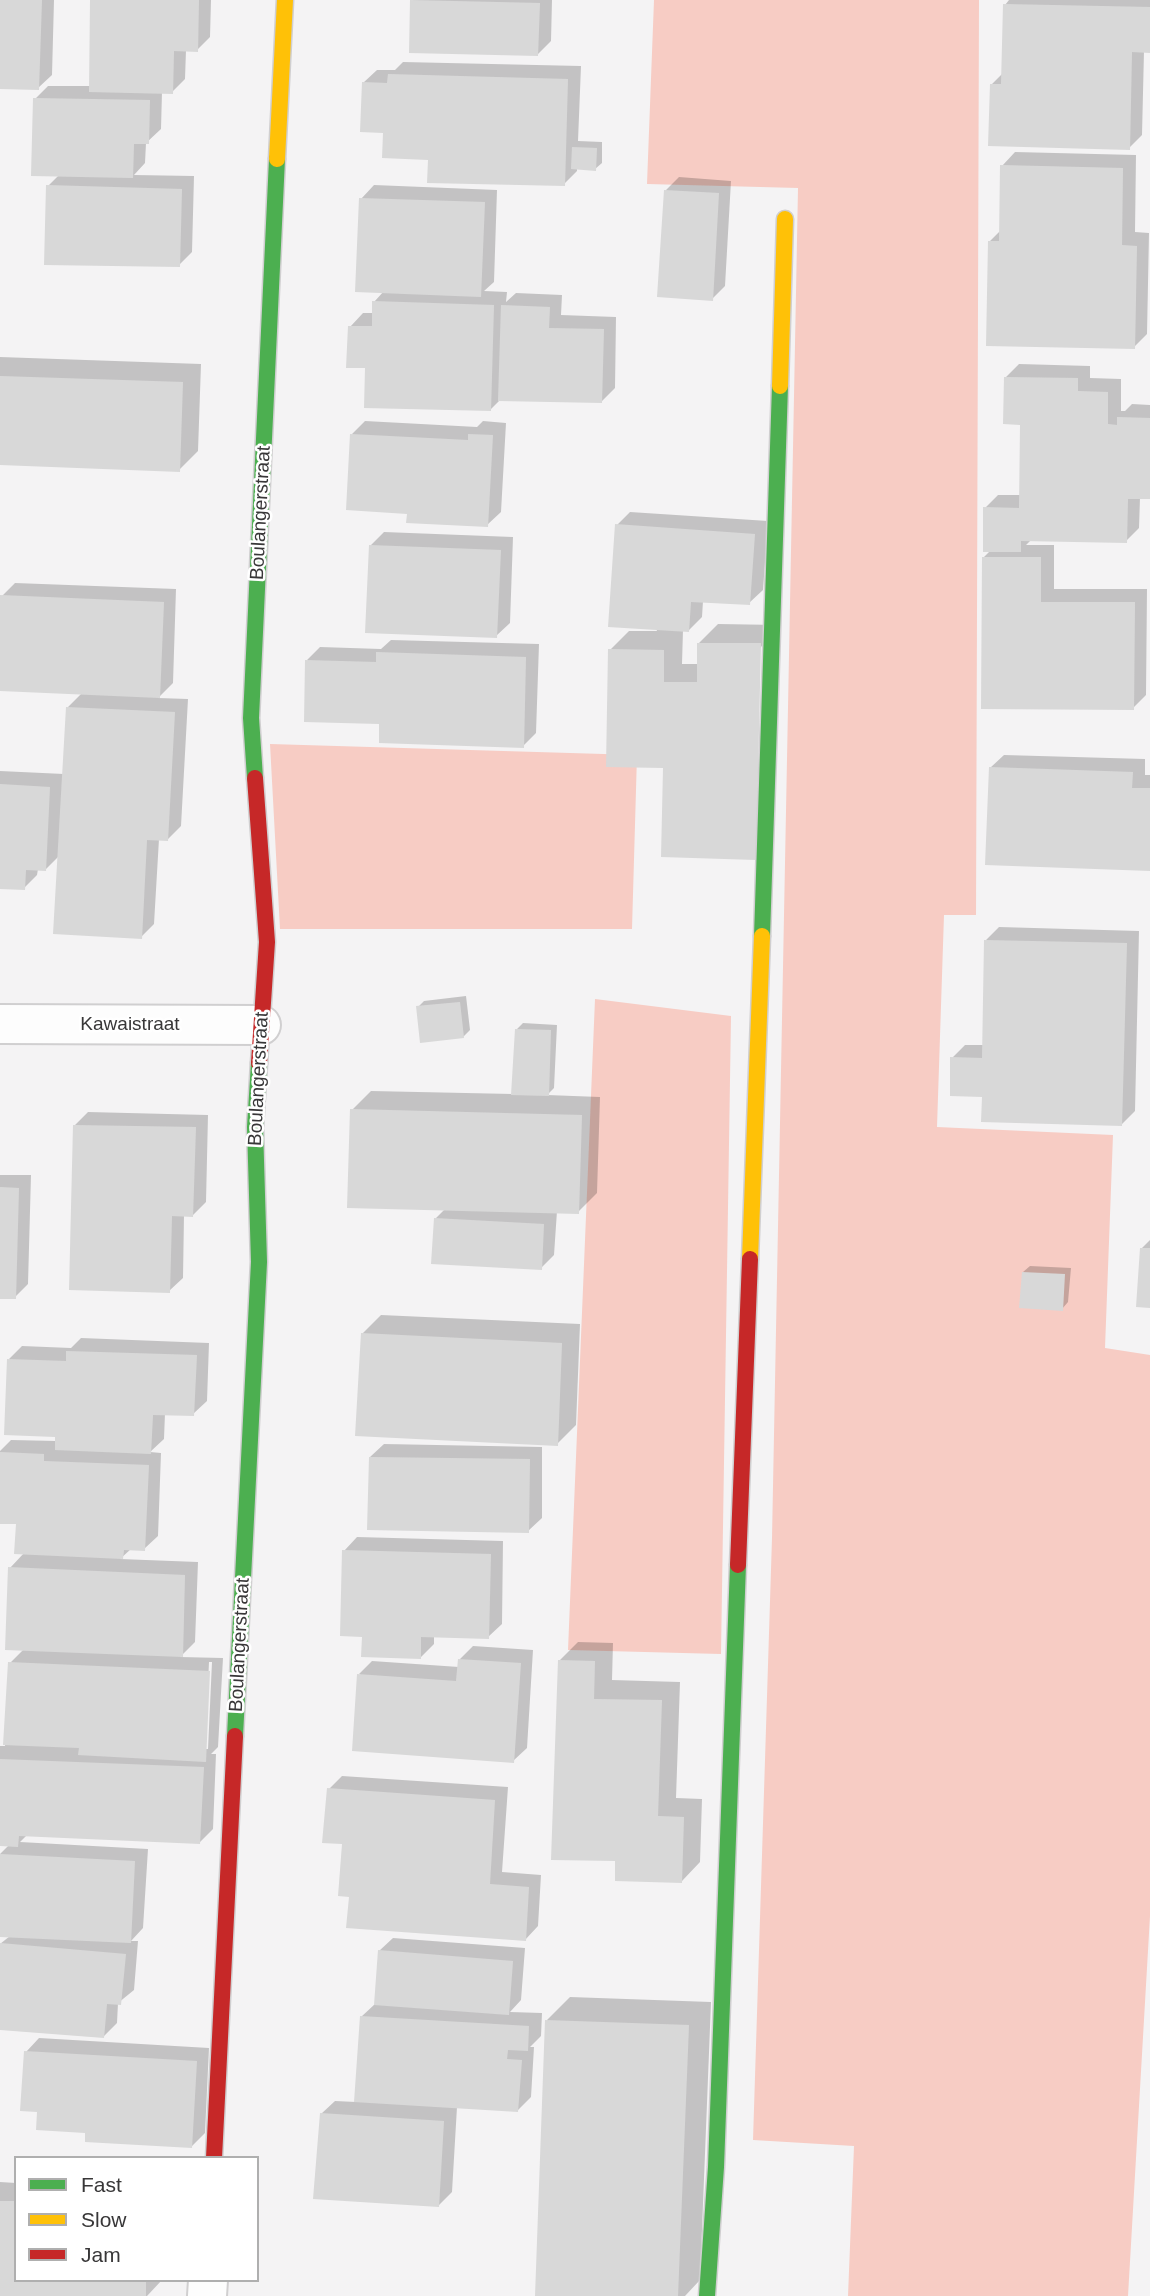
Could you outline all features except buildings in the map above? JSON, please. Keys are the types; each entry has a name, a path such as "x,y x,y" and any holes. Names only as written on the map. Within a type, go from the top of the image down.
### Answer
{"street":[{"name":"Boulangerstraat","path":"214,2156 259,1262 255,1126 267,942 251,718 285,0"},
{"path":"707,2296 716,2167 754,1171 785,219"},
{"name":"Kawaistraat","path":"0,1024 261,1025"}],"shaded area":[{"path":"654,0 979,0 976,915 944,915 937,1127 1113,1135 1105,1348 1150,1355 1150,1916 1128,2296 848,2296 854,2146 753,2140 772,1538 798,188 647,184"},
{"path":"270,744 637,755 632,929 280,929"},
{"path":"595,999 731,1016 721,1654 568,1650"}],"traffic: fast":[{"path":"255,778 251,718 277,159"},
{"path":"762,936 780,386"},
{"path":"235,1736 259,1262 255,1127 259,1063"},
{"path":"707,2296 716,2167 738,1565"}],"traffic: slow":[{"path":"277,159 285,0"},
{"path":"780,386 785,219"},
{"path":"750,1259 762,936"}],"traffic: jam":[{"path":"255,778 267,942 259,1063"},
{"path":"738,1565 750,1259"},
{"path":"214,2156 235,1736"}]}
